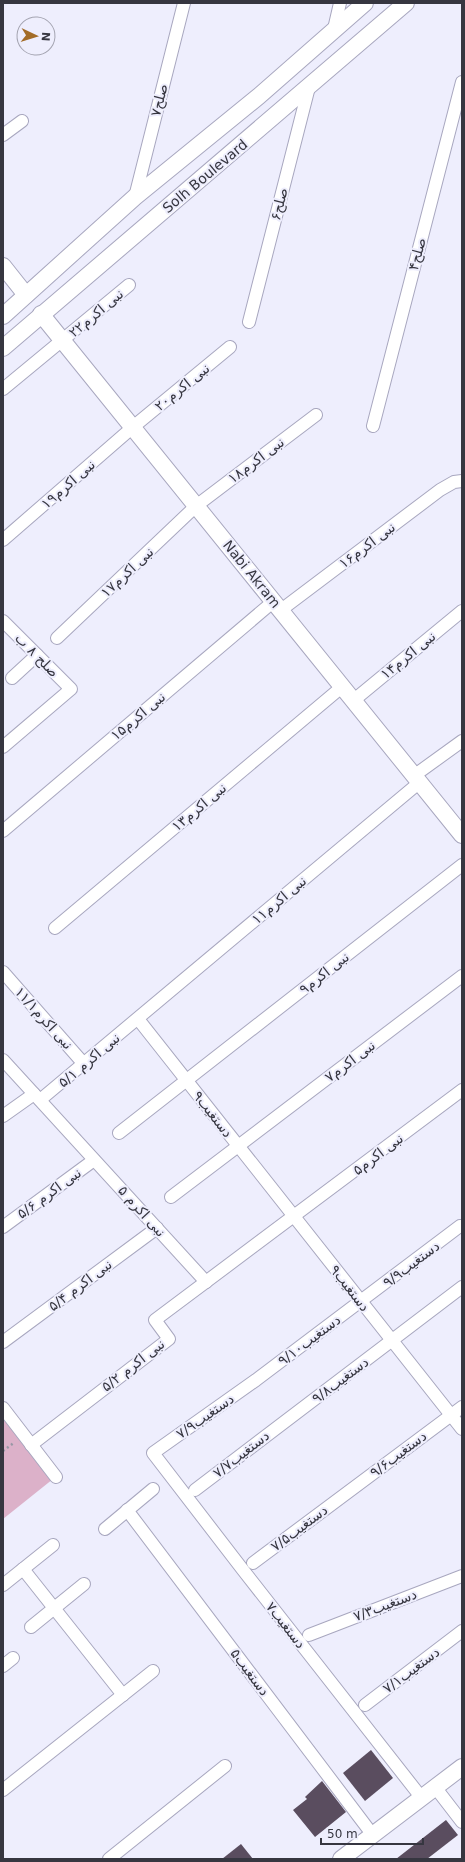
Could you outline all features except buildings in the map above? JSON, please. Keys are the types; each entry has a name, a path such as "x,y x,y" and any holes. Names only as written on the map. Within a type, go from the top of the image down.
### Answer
{"main road":[{"name":"Solh Boulevard","path":"3,316 135,197 259,96 365,3"},
{"name":"Solh Boulevard","path":"3,348 406,3"},
{"path":"3,266 26,295"},
{"name":"Nabi Akram","path":"41,314 462,834"},
{"path":"341,1859 462,1767"}],"street":[{"name":"صلح۷","path":"135,197 184,3"},
{"path":"334,29 340,3"},
{"name":"صلح۴","path":"373,426 456,127 462,82"},
{"name":"صلح۶","path":"249,322 309,87"},
{"path":"3,135 22,121"},
{"name":"نبی اکرم۲۲","path":"3,389 129,285"},
{"name":"نبی اکرم۲۰","path":"133,427 230,347"},
{"name":"نبی اکرم۱۸","path":"196,506 316,415"},
{"name":"نبی اکرم۱۹","path":"3,540 133,427"},
{"name":"نبی اکرم۱۶","path":"277,605 440,490 458,481"},
{"name":"نبی اکرم۱۷","path":"57,638 196,506"},
{"name":"نبی اکرم۱۵","path":"3,831 277,605"},
{"name":"نبی اکرم۱۴","path":"354,700 462,611"},
{"name":"صلح ۸ ب","path":"3,621 71,689 3,747"},
{"path":"12,678 37,655"},
{"name":"نبی اکرم۱۳","path":"55,928 343,686"},
{"name":"نبی اکرم۱۱","path":"138,1019 417,778 462,741"},
{"name":"نبی اکرم۹","path":"118,1133 187,1081 462,865"},
{"name":"نبی اکرم۱۱/۱","path":"3,972 84,1064"},
{"name":"نبی اکرم۷","path":"171,1197 462,976"},
{"path":"138,1019 187,1081"},
{"name":"نبی اکرم ۵/۱","path":"3,1116 37,1097 84,1064 138,1019"},
{"name":"نبی اکرم ۵","path":"3,1060 206,1282"},
{"name":"۹دستغیب","path":"187,1081 239,1146"},
{"name":"نبی اکرم۵","path":"294,1217 462,1090"},
{"name":"دستغیب۹","path":"239,1146 462,1429"},
{"name":"نبی اکرم ۵/۶","path":"3,1227 94,1160"},
{"path":"206,1282 294,1217"},
{"name":"دستغیب۹/۹","path":"361,1301 460,1226"},
{"name":"نبی اکرم ۵/۴","path":"3,1342 157,1228"},
{"name":"نبی اکرم ۵/۲","path":"31,1445 169,1339 155,1320 206,1282"},
{"name":"دستغیب۹/۸","path":"287,1419 462,1287"},
{"name":"دستغیب۹/۱۰","path":"256,1380 361,1301"},
{"name":"دستغیب۷/۹","path":"153,1453 256,1380"},
{"name":"دستغیب۹/۶","path":"346,1493 462,1407"},
{"path":"3,1408 56,1476"},
{"name":"دستغیب۷/۷","path":"195,1490 287,1419"},
{"name":"دستغیب۷","path":"153,1453 421,1797"},
{"path":"105,1529 153,1489"},
{"name":"دستغیب۷/۵","path":"253,1563 346,1493"},
{"name":"دستغیب۵","path":"127,1510 372,1834"},
{"path":"3,1585 53,1545"},
{"path":"23,1569 123,1695"},
{"name":"دستغیب۷/۳","path":"309,1635 462,1576"},
{"path":"31,1627 84,1584"},
{"name":"دستغیب۷/۱","path":"365,1705 460,1633"},
{"path":"3,1666 13,1658"},
{"path":"3,1790 153,1671"},
{"path":"109,1859 225,1766"},
{"path":"435,1787 462,1822"}],"shaded area":[{"path":"3,1417 58,1475 3,1519"}]}
